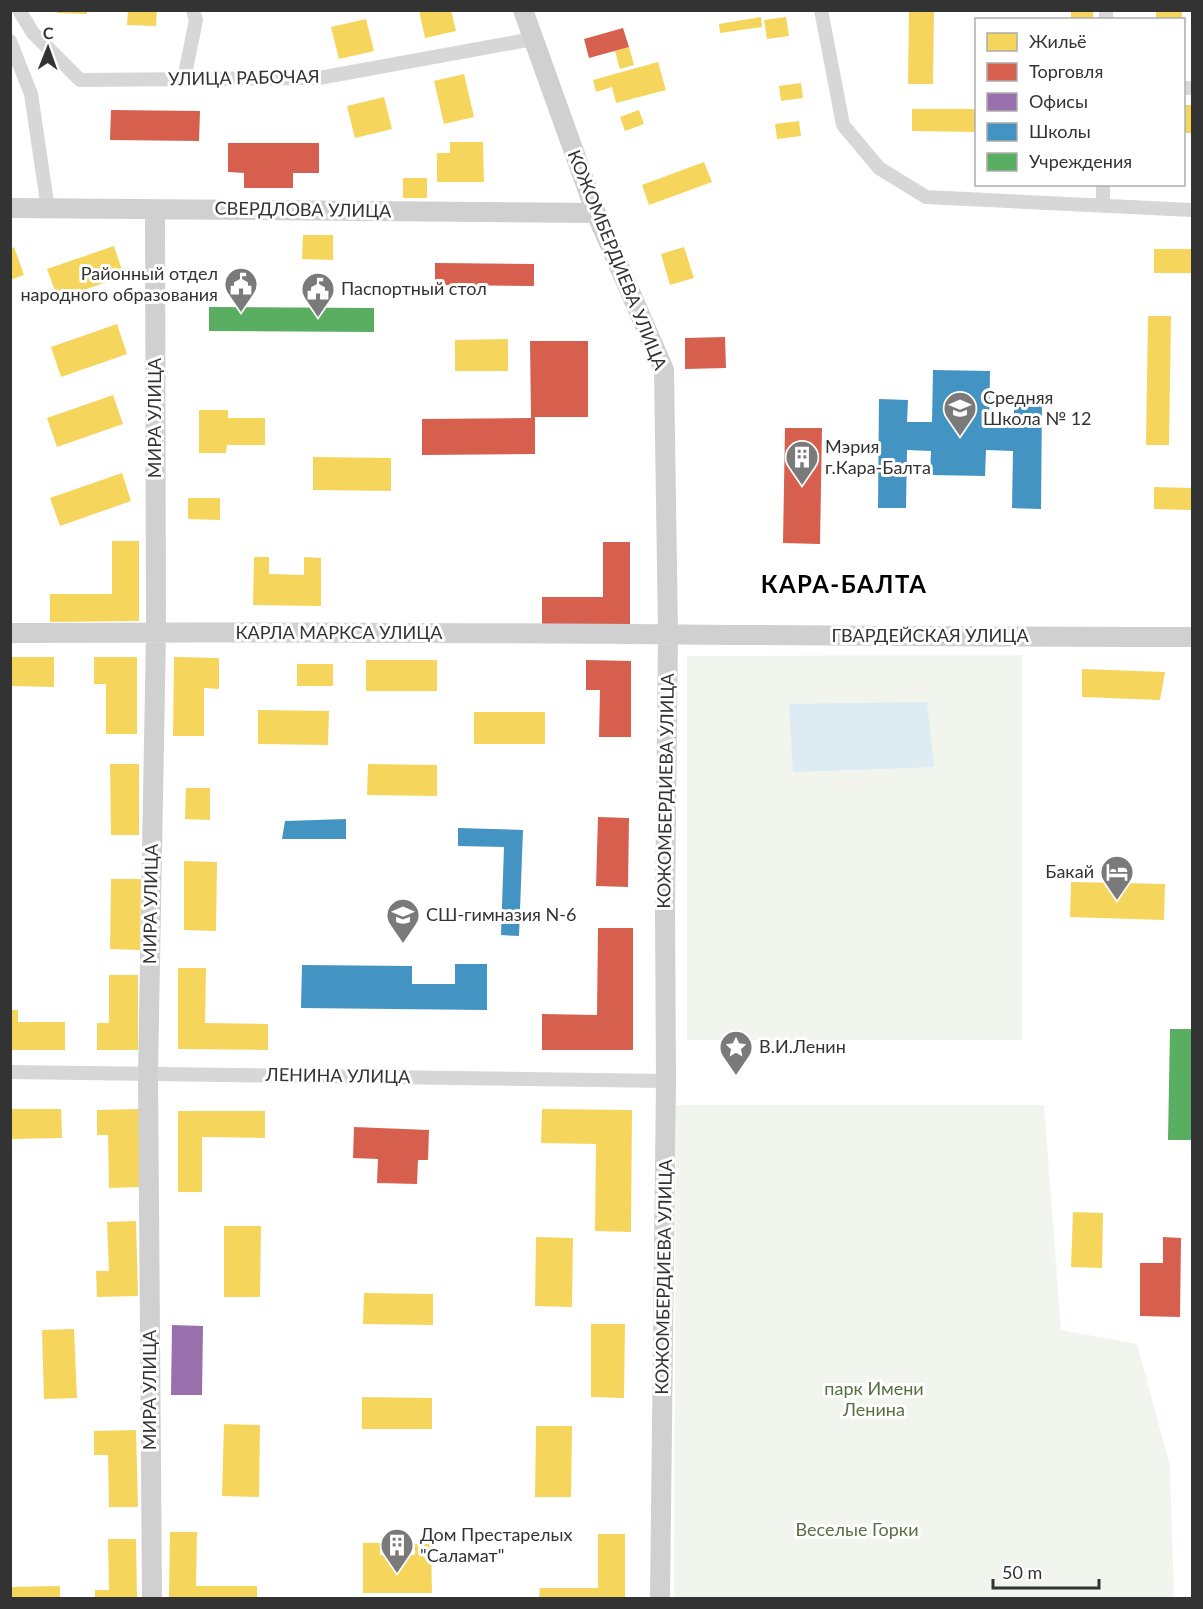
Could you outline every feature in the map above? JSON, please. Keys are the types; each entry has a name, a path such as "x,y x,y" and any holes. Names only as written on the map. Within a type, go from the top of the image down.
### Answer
{"street":[{"name":"УЛИЦА РАБОЧАЯ","path":"19,10 33,33 80,80 320,78 533,39"},
{"path":"184,79 196,20 193,10"},
{"name":"КОЖОМБЕРДИЕВА УЛИЦА","path":"523,10 596,213 664,370 668,633 660,1599"},
{"path":"821,10 843,125 879,168 926,197 1192,210"},
{"path":"10,41 31,94 48,209"},
{"path":"1103,186 1103,205"},
{"name":"СВЕРДЛОВА УЛИЦА","path":"10,208 596,213"},
{"name":"МИРА УЛИЦА","path":"152,1599 148,1074 156,632 155,209"},
{"name":"КАРЛА МАРКСА УЛИЦА","path":"10,633 668,633"},
{"name":"ГВАРДЕЙСКАЯ УЛИЦА","path":"668,633 1192,637"},
{"name":"ЛЕНИНА УЛИЦА","path":"10,1072 666,1081"}],"green space":[{"path":"1022,655 1022,1040 687,1040 687,656"},
{"name":"парк Имени Ленина","path":"676,1105 1044,1105 1061,1330 1137,1344 1170,1466 1174,1598 674,1598"}],"shaded area":[{"path":"927,702 934,767 793,772 789,704"}],"building: Жильё":[{"path":"57,10 87,10 87,14 57,13"},
{"path":"128,10 157,10 156,26 127,25"},
{"path":"419,10 451,10 456,31 425,38"},
{"path":"909,10 934,10 933,84 908,84"},
{"path":"1071,10 1093,10 1093,18 1071,18"},
{"path":"1156,10 1182,10 1182,18 1156,18"},
{"path":"761,17 762,27 720,33 719,24"},
{"path":"786,17 789,36 767,39 764,20"},
{"path":"366,19 374,51 339,59 331,27"},
{"path":"629,47 634,65 620,69 615,51"},
{"path":"658,62 666,90 616,103 612,87 596,92 593,80"},
{"path":"464,74 474,117 444,124 434,81"},
{"path":"801,83 803,98 781,101 779,86"},
{"path":"384,97 392,129 355,138 347,106"},
{"path":"1185,105 1192,105 1192,133 1185,133"},
{"path":"912,109 975,109 975,132 912,131"},
{"path":"639,110 644,124 625,131 620,117"},
{"path":"799,121 801,136 777,139 775,124"},
{"path":"450,142 483,142 484,182 437,182 437,153 450,153"},
{"path":"704,162 712,182 649,205 642,185"},
{"path":"403,178 427,178 427,198 403,198"},
{"path":"303,235 333,235 333,260 302,259"},
{"path":"114,246 124,276 58,299 47,269"},
{"path":"14,247 24,275 10,280 10,249"},
{"path":"684,247 694,278 670,285 661,254"},
{"path":"1154,249 1192,249 1192,273 1154,273"},
{"path":"1148,316 1171,316 1169,445 1146,445"},
{"path":"117,324 127,354 61,377 51,347"},
{"path":"508,339 508,371 455,371 455,340"},
{"path":"113,395 123,424 57,447 47,418"},
{"path":"199,410 228,410 228,418 265,418 265,445 227,445 226,453 199,453"},
{"path":"313,457 391,458 391,491 313,490"},
{"path":"122,473 131,501 60,526 50,498"},
{"path":"1154,487 1192,488 1192,510 1154,509"},
{"path":"188,498 220,498 220,520 188,519"},
{"path":"112,541 139,541 139,621 50,622 50,594 112,594"},
{"path":"254,557 269,557 269,574 304,575 304,557 321,558 321,606 253,605"},
{"path":"10,657 54,657 54,687 10,686"},
{"path":"94,657 137,657 137,734 106,734 106,684 94,684"},
{"path":"174,657 219,658 219,689 204,688 204,736 173,736"},
{"path":"366,660 437,660 437,691 366,691"},
{"path":"297,664 333,664 333,686 297,686"},
{"path":"1082,669 1165,672 1160,700 1082,697"},
{"path":"258,710 329,711 328,745 258,744"},
{"path":"474,712 545,712 545,744 474,744"},
{"path":"110,764 139,764 139,835 111,835"},
{"path":"368,764 437,765 437,796 367,795"},
{"path":"186,788 210,788 210,820 185,819"},
{"path":"184,861 217,862 216,931 184,930"},
{"path":"111,879 141,879 140,950 110,949"},
{"name":"Бакай","path":"1071,882 1165,884 1164,920 1070,917"},
{"path":"178,968 206,968 205,1023 268,1024 268,1050 178,1049"},
{"path":"109,975 138,975 138,1050 97,1050 97,1023 109,1023"},
{"path":"10,1010 18,1010 18,1022 65,1022 65,1050 10,1050"},
{"path":"10,1109 61,1109 62,1138 10,1139"},
{"path":"139,1109 141,1187 109,1188 108,1135 97,1135 97,1110"},
{"path":"542,1109 632,1110 631,1232 595,1231 596,1144 541,1143"},
{"path":"178,1111 265,1111 265,1138 202,1137 202,1192 178,1192"},
{"path":"1073,1212 1103,1213 1102,1268 1071,1267"},
{"path":"136,1221 138,1296 97,1297 96,1271 109,1271 107,1222"},
{"path":"224,1226 261,1226 260,1297 224,1297"},
{"path":"536,1237 573,1238 572,1307 535,1306"},
{"path":"364,1293 433,1294 433,1325 363,1324"},
{"path":"591,1324 625,1324 624,1398 591,1397"},
{"path":"74,1329 77,1398 44,1399 42,1330"},
{"path":"362,1397 432,1398 432,1429 362,1429"},
{"path":"224,1424 260,1425 259,1497 222,1496"},
{"path":"536,1426 572,1426 571,1497 535,1497"},
{"path":"136,1430 138,1507 109,1507 108,1455 94,1455 94,1431"},
{"path":"170,1532 197,1532 196,1586 257,1586 257,1598 169,1598"},
{"path":"598,1534 625,1534 625,1598 539,1598 540,1588 598,1588"},
{"path":"108,1539 136,1539 137,1598 95,1598 95,1590 109,1590"},
{"name":"Дом Престарелых \"Саламат\"","path":"363,1543 380,1543 380,1555 415,1555 415,1544 431,1544 432,1593 363,1593"},
{"path":"60,1586 60,1598 10,1598 10,1587"}],"building: Торговля":[{"path":"623,28 629,47 589,58 584,39"},
{"path":"111,110 200,111 199,141 110,140"},
{"path":"228,143 319,143 319,173 293,173 293,188 244,188 244,173 228,172"},
{"path":"435,263 534,264 534,286 435,285"},
{"path":"725,337 726,368 685,369 685,338"},
{"path":"530,341 588,341 588,417 535,417 535,454 422,455 422,419 531,418"},
{"name":"Мэрия г.Кара-Балта","path":"785,428 822,428 820,544 783,543"},
{"path":"603,542 630,542 630,624 542,624 542,597 603,597"},
{"path":"586,660 631,661 631,737 599,737 600,690 586,690"},
{"path":"598,817 629,818 628,887 596,886"},
{"path":"598,928 633,928 633,1050 542,1050 542,1014 597,1015"},
{"path":"354,1127 429,1130 428,1160 418,1160 417,1184 377,1183 378,1159 353,1158"},
{"path":"1163,1237 1181,1238 1180,1317 1140,1316 1140,1263 1163,1263"}],"building: Офисы":[{"path":"172,1325 203,1326 202,1395 171,1395"}],"building: Школы":[{"name":"Средняя Школа № 12","path":"933,370 990,371 989,424 1014,424 1014,399 1042,400 1041,509 1012,508 1013,451 986,450 985,476 930,475 931,451 907,450 906,508 878,508 879,399 908,400 907,422 932,422"},
{"path":"346,819 346,839 282,839 285,821"},
{"path":"458,828 523,830 519,936 501,935 504,847 458,846"},
{"path":"455,964 487,964 487,1010 301,1008 302,965 412,966 412,984 455,984"}],"building: Учреждения":[{"path":"209,307 374,308 374,332 209,331"},
{"path":"1170,1029 1192,1029 1192,1140 1168,1140"}],"place":[{"name":"Районный отдел народного образования","path":"241,313"},
{"name":"Паспортный стол","path":"318,318"},
{"name":"Средняя Школа № 12","path":"960,437"},
{"name":"Мэрия г.Кара-Балта","path":"802,486"},
{"name":"Бакай","path":"1117,901"},
{"name":"СШ-гимназия N-6","path":"403,944"},
{"name":"В.И.Ленин","path":"736,1076"},
{"name":"Дом Престарелых \"Саламат\"","path":"397,1574"}],"district":[{"name":"КАРА-БАЛТА","path":"844,585"}],"park label":[{"name":"Веселые Горки","path":"857,1530"}]}
